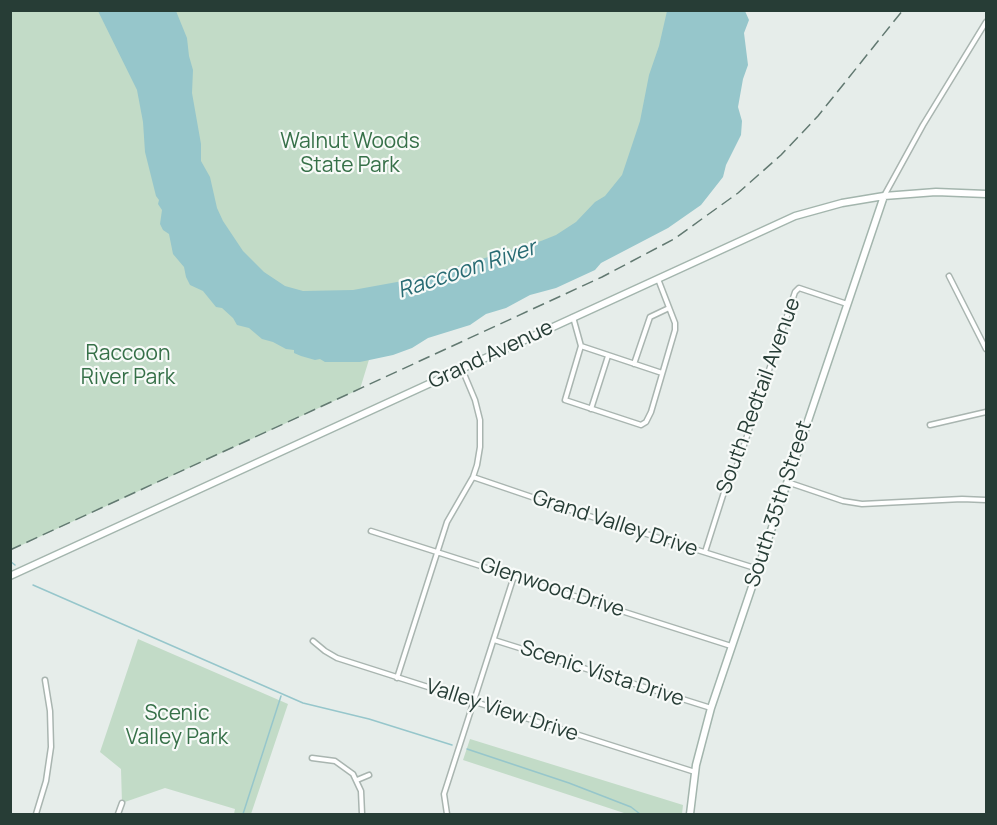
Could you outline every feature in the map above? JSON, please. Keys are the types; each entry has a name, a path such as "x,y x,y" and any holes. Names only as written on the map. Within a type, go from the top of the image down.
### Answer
{"main road":[{"name":"Grand Avenue","path":"10,576 795,216 842,203 884,196 936,192 987,194"},
{"name":"South 35th Street","path":"690,814 695,772 711,708 884,196"}],"street":[{"path":"884,196 923,124 987,21"},
{"path":"949,276 987,349"},
{"path":"573,317 581,346 565,400 641,425 646,422 651,412 675,330 657,278"},
{"name":"South Redtail Avenue","path":"705,552 726,486 738,463 795,292 799,288 847,304"},
{"path":"634,364 650,317 669,308"},
{"path":"581,346 662,373"},
{"path":"591,409 608,355"},
{"path":"397,678 447,522 473,477 480,447 480,420 475,400 461,368"},
{"path":"930,425 987,412"},
{"name":"Grand Valley Drive","path":"473,477 758,569"},
{"path":"786,482 843,501 862,504 987,500"},
{"name":"Glenwood Drive","path":"371,531 732,646"},
{"path":"447,814 444,794 514,576"},
{"name":"Scenic Vista Drive","path":"494,640 711,708"},
{"name":"Valley View Drive","path":"313,641 337,658 695,772"},
{"path":"36,814 46,781 51,747 50,711 45,680"},
{"path":"312,758 335,761 348,769 357,780 363,798 362,814"},
{"path":"357,780 369,775"},
{"path":"117,814 122,803"}],"green space":[{"name":"Raccoon River Park","path":"10,11 128,11 172,225 375,340 360,389 11,550"},
{"name":"Walnut Woods State Park","path":"161,11 678,11 617,220 380,299 267,288 232,264 198,172"},
{"name":"Scenic Valley Park","path":"138,639 288,704 251,814 234,814 235,809 165,788 122,803 121,769 100,752"},
{"path":"470,739 683,805 682,814 627,814 463,760"}],"water":[{"name":"Raccoon River","path":"98,11 176,11 187,38 193,70 192,93 201,144 201,161 210,177 217,208 243,251 264,272 285,286 303,291 353,290 419,278 541,241 556,235 576,222 595,202 605,196 622,175 640,121 649,75 667,11 745,11 749,20 744,33 748,65 738,107 742,121 741,135 726,165 723,177 701,205 668,228 601,263 595,270 556,288 530,295 506,308 486,314 470,325 428,338 412,348 393,355 360,362 325,362 301,356 294,353 294,350 262,339 249,328 237,325 222,308 216,307 203,291 190,285 184,267 173,254 169,234 160,224 162,210 158,204 159,200 145,152 143,122 137,90"}],"waterway":[{"path":"10,561 15,565"},
{"path":"33,585 303,703 369,719 452,745"},
{"path":"243,814 281,696"},
{"path":"467,749 569,783 631,807 640,814"}],"railway":[{"path":"10,550 602,277 674,239 738,193 781,155 818,116 903,10"}]}
